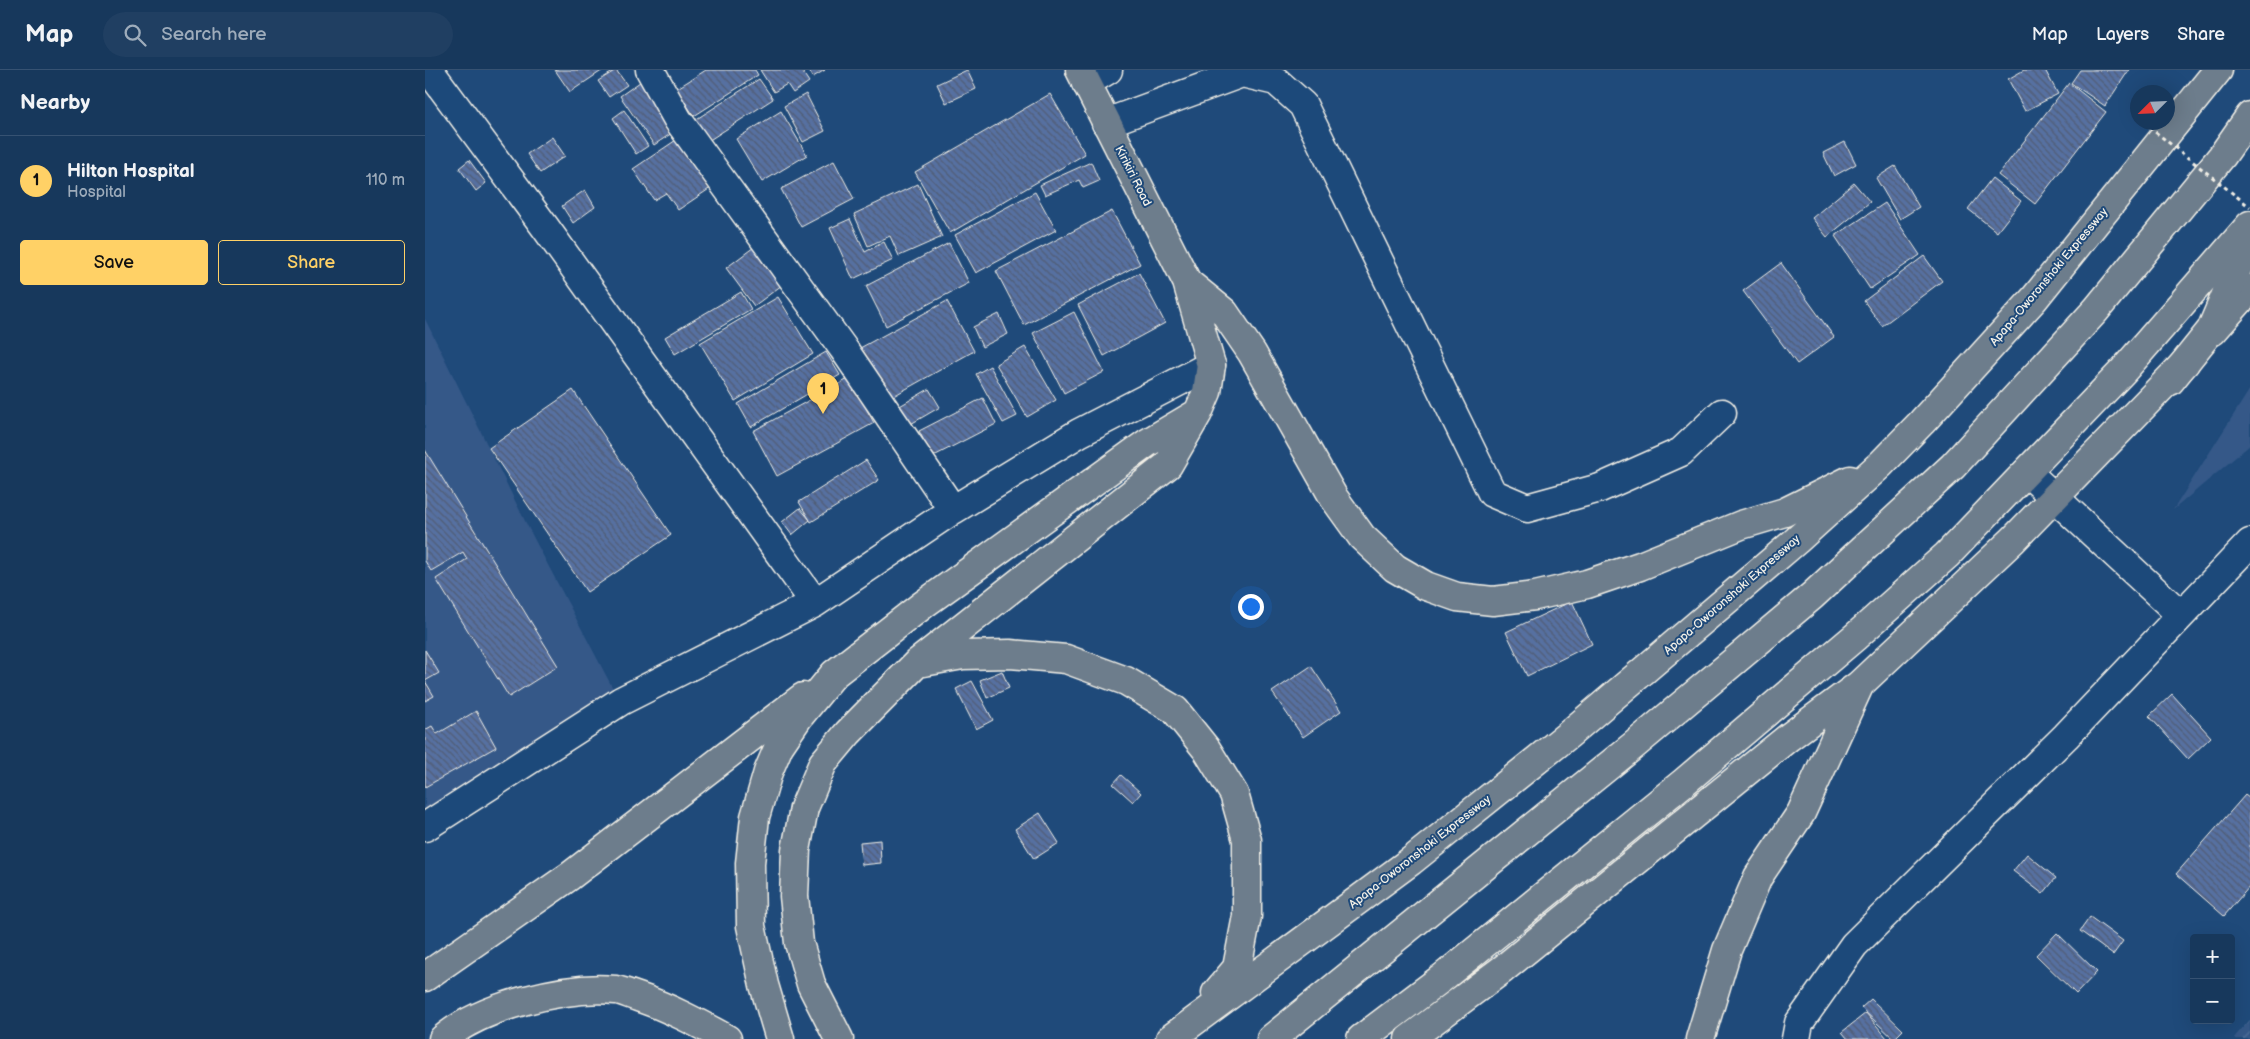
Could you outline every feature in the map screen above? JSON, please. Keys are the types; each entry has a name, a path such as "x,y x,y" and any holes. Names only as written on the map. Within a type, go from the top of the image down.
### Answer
{"main road":[{"name":"Apapa-Oworonshoki Expressway","path":"1180,1031 1411,861 1568,735 1797,540 1881,464 1923,422 2034,299 2218,70"},
{"name":"Kirikiri Road","path":"1091,74 1106,123 1187,282"},
{"path":"1271,1039 1625,752 1812,596 1953,466 2096,310 2222,156 2250,116"},
{"path":"1361,1039 1450,972 1691,777 1940,561 2123,371 2250,225"},
{"path":"2123,371 2211,330 2250,238"},
{"path":"1187,282 1225,312 1252,353 1334,498 1362,537 1395,568 1426,586 1457,597 1493,601 1535,596 1587,584 1640,566 1741,525 1785,512 1881,464"},
{"path":"839,1039 811,984 799,944 793,896 795,850 804,808 823,763 847,733 917,663 1168,465 1198,413 1207,392 1211,365 1187,282"},
{"path":"2170,381 2211,330 2250,288"},
{"path":"1409,1039 1503,969 1789,737 1859,685 2054,498 2170,381 2250,288"},
{"path":"425,977 570,876 924,604 1147,443 1198,413"},
{"path":"917,663 963,655 1010,654 1066,659 1126,681 1175,710 1207,750 1234,794 1247,840 1247,916 1237,968 1180,1031"},
{"path":"779,1039 764,985 751,926 750,863 755,817 768,772 779,746 798,718 834,674"},
{"path":"1700,1039 1727,950 1758,877 1801,813 1859,685"},
{"path":"443,1039 452,1032 506,1006 559,992 617,990 672,1008 727,1039"}],"street":[{"path":"429,70 815,603"},
{"path":"649,70 678,120 843,348 953,510"},
{"path":"1106,123 1242,73 1276,81 1303,105 1491,493 1527,508 1600,488 1681,452 1722,413"},
{"path":"425,827 621,701 815,603 953,510 1079,433 1211,365"},
{"path":"2027,472 2181,615"},
{"path":"1796,1039 1799,1023 1854,945 2066,736 2250,543"}],"path":[{"path":"2153,130 2250,207"}],"shaded area":[{"path":"425,319 528,527 619,700 425,814"},
{"path":"2250,389 2250,445 2173,510"},
{"path":"2250,1020 2250,1039 2233,1039"}],"building":[{"path":"555,70 603,70 570,92"},
{"path":"616,70 627,85 609,97 598,81"},
{"path":"706,70 755,70 758,75 694,116 676,89"},
{"path":"760,70 801,70 809,82 793,93 787,84 774,92"},
{"path":"809,70 825,70 813,77"},
{"path":"967,70 976,89 946,103 937,84"},
{"path":"2024,70 2045,70 2058,94 2025,111 2008,79"},
{"path":"2080,70 2129,70 2105,106 2071,83"},
{"path":"647,77 681,127 654,145 620,96"},
{"path":"759,79 773,99 708,141 695,120"},
{"path":"2069,83 2106,112 2035,204 1998,175"},
{"path":"806,94 825,131 803,142 784,106"},
{"path":"1050,94 1085,154 950,233 915,172"},
{"path":"624,110 648,146 636,154 613,118"},
{"path":"781,111 807,155 762,182 736,139"},
{"path":"685,134 718,183 678,210 666,193 654,200 633,169"},
{"path":"552,137 565,156 540,173 527,154"},
{"path":"1845,142 1856,164 1834,176 1823,153"},
{"path":"469,160 486,183 476,191 459,168"},
{"path":"834,161 854,199 801,227 781,189"},
{"path":"1091,162 1099,181 1083,188 1079,180 1045,195 1040,185"},
{"path":"1895,166 1919,207 1900,219 1876,178"},
{"path":"1992,178 2021,201 1997,232 1968,209"},
{"path":"1854,183 1870,202 1827,237 1812,218"},
{"path":"918,184 942,237 899,256 890,236 868,246 854,214"},
{"path":"585,190 595,207 573,223 562,206"},
{"path":"1035,192 1056,230 976,273 955,235"},
{"path":"1885,203 1920,255 1870,289 1835,236"},
{"path":"1112,211 1140,264 1024,325 996,271"},
{"path":"850,219 865,252 884,242 893,260 853,279 830,228"},
{"path":"949,243 969,283 886,326 866,286"},
{"path":"754,247 782,285 754,306 726,268"},
{"path":"1924,256 1942,281 1882,326 1864,301"},
{"path":"1781,263 1834,337 1797,364 1743,291"},
{"path":"1139,273 1165,323 1104,356 1078,305"},
{"path":"741,292 751,309 675,354 665,337"},
{"path":"778,297 813,354 735,401 700,343"},
{"path":"947,301 974,351 888,399 860,348"},
{"path":"1074,312 1104,372 1064,393 1033,333"},
{"path":"999,314 1008,334 982,347 973,327"},
{"path":"1025,347 1056,400 1027,417 996,364"},
{"path":"826,352 840,375 751,427 738,404"},
{"path":"990,366 1017,416 1003,423 976,374"},
{"path":"850,378 874,423 777,476 753,431"},
{"path":"929,389 940,407 909,425 898,407"},
{"path":"573,390 671,535 587,592 489,448"},
{"path":"983,398 996,424 932,457 919,431"},
{"path":"425,450 558,666 509,697 436,579 467,559 463,552 431,571 425,561"},
{"path":"866,460 879,480 811,522 799,502"},
{"path":"800,508 810,520 792,535 782,522"},
{"path":"1572,601 1592,644 1527,676 1506,632"},
{"path":"425,650 439,673 425,681"},
{"path":"1311,666 1341,711 1303,737 1272,692"},
{"path":"1002,671 1009,688 987,698 980,680"},
{"path":"425,681 434,696 425,701"},
{"path":"972,681 993,720 976,729 956,689"},
{"path":"2172,694 2211,737 2188,759 2149,716"},
{"path":"476,711 496,747 425,787 425,730 432,726 437,734"},
{"path":"1121,775 1141,793 1133,802 1113,784"},
{"path":"2245,795 2250,799 2250,886 2224,916 2176,874"},
{"path":"1040,813 1059,843 1034,859 1015,829"},
{"path":"880,840 881,863 862,865 860,842"},
{"path":"2027,854 2056,878 2043,894 2013,871"},
{"path":"2090,917 2123,941 2113,955 2080,931"},
{"path":"2057,933 2097,972 2076,994 2036,955"},
{"path":"1871,999 1903,1030 1894,1039 1861,1008"},
{"path":"1866,1013 1886,1039 1848,1039 1842,1032"}],"place":[{"name":"Hilton Hospital","path":"823,414"}]}
